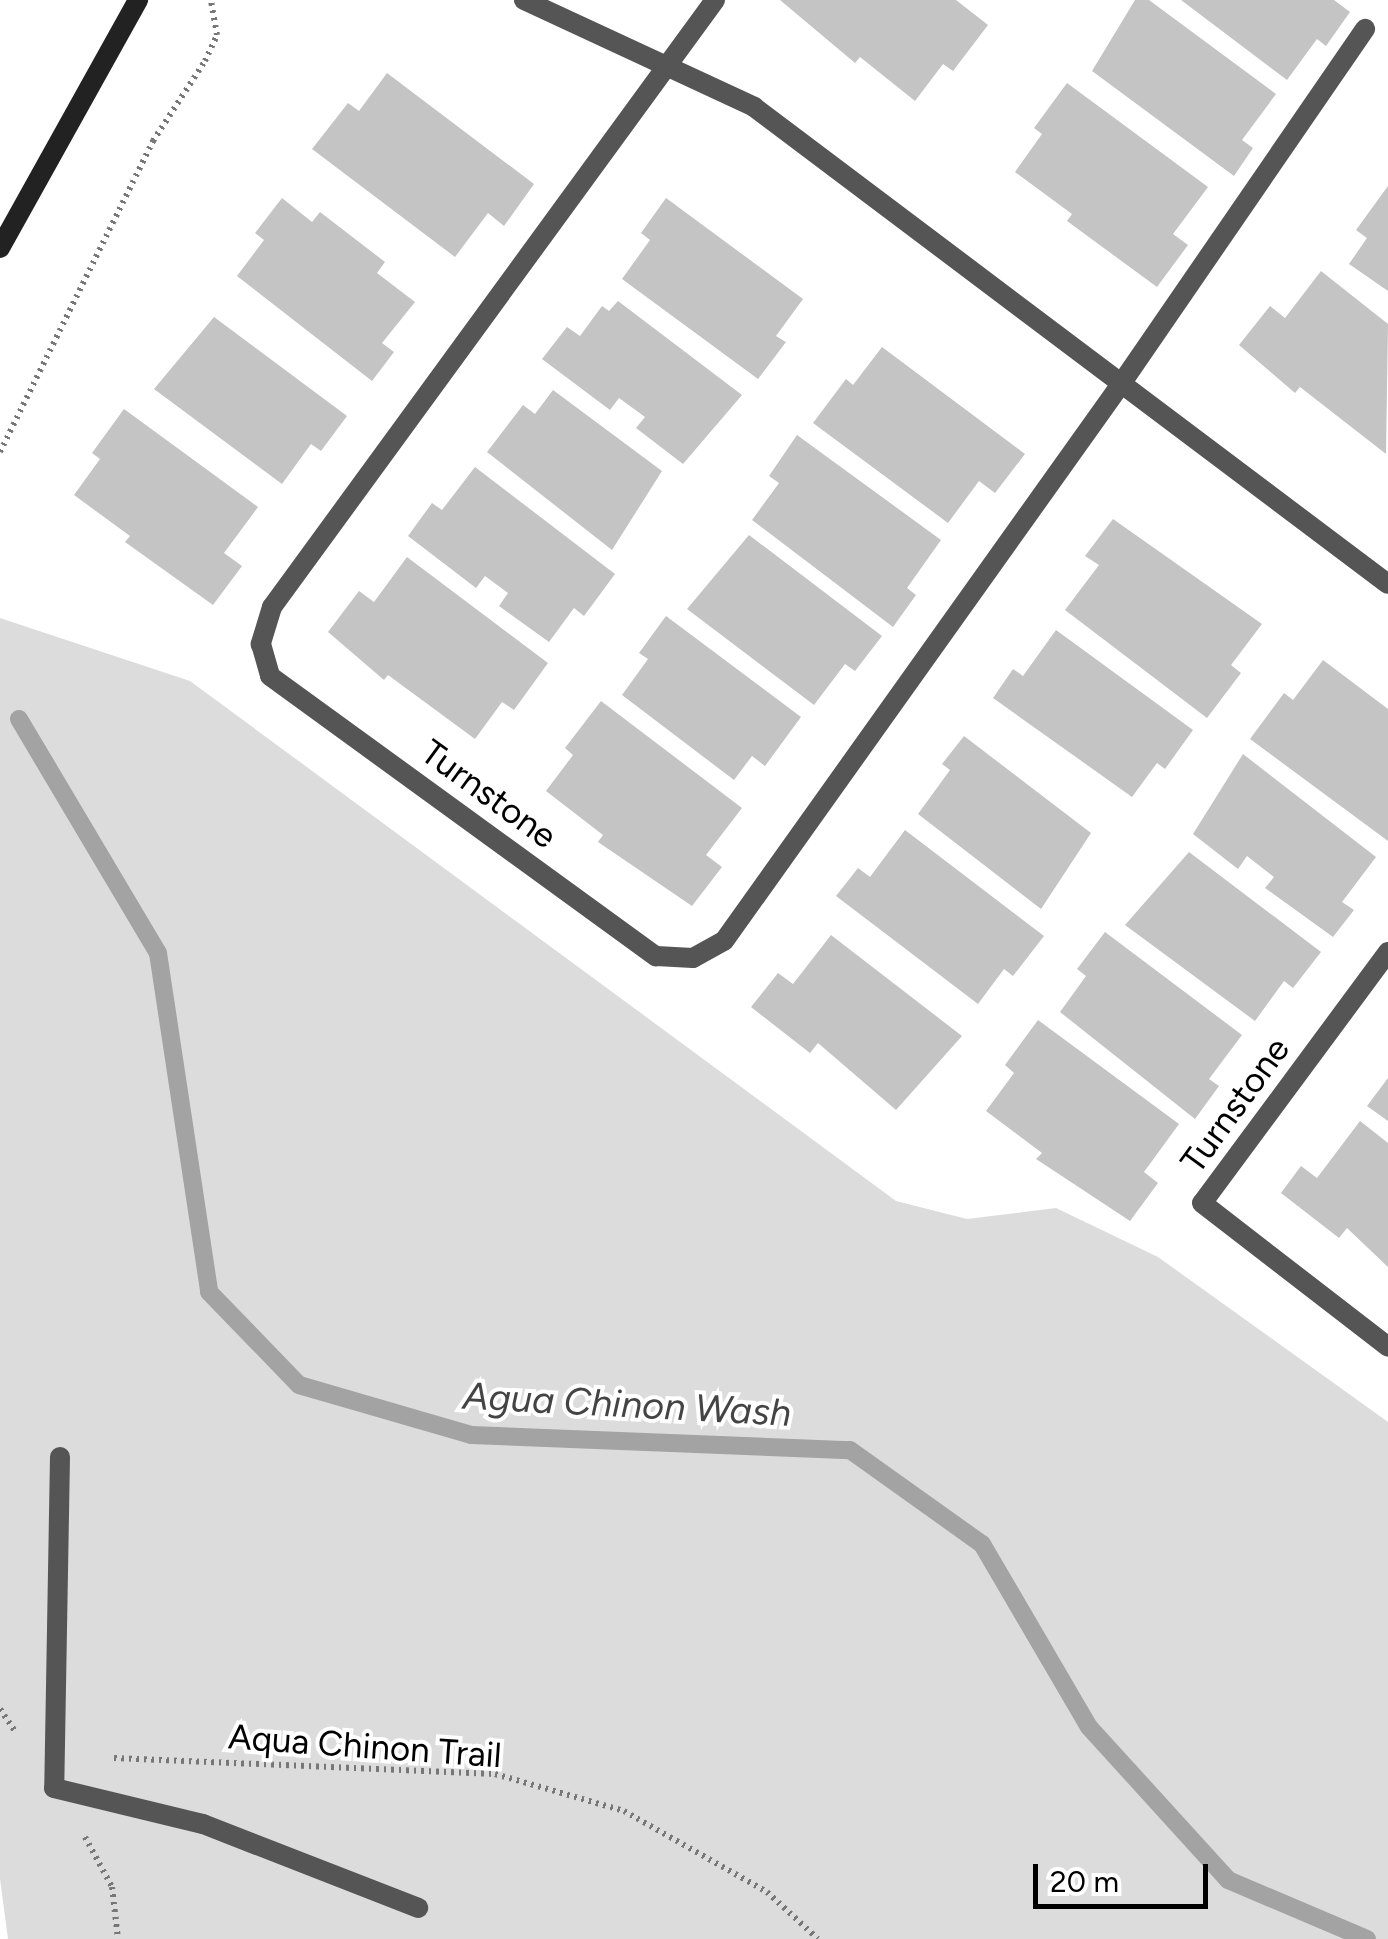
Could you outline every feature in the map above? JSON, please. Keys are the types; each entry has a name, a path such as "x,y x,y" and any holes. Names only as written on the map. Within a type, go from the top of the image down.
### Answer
{"street":[{"path":"0,248 138,0"},
{"path":"524,0 754,108 1388,584"},
{"name":"Turnstone","path":"716,0 272,607 261,644 270,676 656,956 692,958 724,941 1121,384 1365,30"},
{"name":"Turnstone","path":"1388,952 1202,1203 1388,1347"},
{"path":"60,1458 54,1788 203,1824 418,1908"}],"path":[{"path":"0,452 153,142 206,61 216,35 210,0"},
{"name":"Aqua Chinon Trail","path":"54,1788 106,1758 495,1774 624,1811 766,1892 818,1939"}],"shaded area":[{"path":"0,618 190,681 896,1201 967,1219 1056,1208 1158,1257 1388,1422 1388,1939 8,1939 0,1879"}],"building":[{"path":"780,0 956,0 988,25 953,71 943,64 915,101 860,57 855,63"},
{"path":"1135,0 1149,0 1276,94 1242,140 1253,148 1234,176 1092,71"},
{"path":"1181,0 1334,0 1350,12 1326,46 1317,39 1287,80"},
{"path":"387,73 534,184 504,226 488,213 455,257 312,149 348,103 359,111"},
{"path":"1067,83 1208,187 1173,234 1188,245 1157,287 1067,221 1072,214 1015,172 1042,134 1034,128"},
{"path":"1388,186 1388,291 1349,264 1367,238 1356,230"},
{"path":"282,198 312,222 320,212 385,262 377,273 415,302 382,343 394,352 372,381 237,276 264,240 255,233"},
{"path":"666,198 803,299 776,336 786,342 758,379 622,279 650,240 641,233"},
{"path":"1321,271 1388,324 1386,454 1300,387 1295,393 1239,345 1270,306 1285,318"},
{"path":"618,301 742,395 683,464 636,428 645,417 619,398 610,410 542,359 567,327 580,336 602,306 609,311"},
{"path":"214,317 347,416 321,451 311,444 282,484 154,389"},
{"path":"882,347 1025,454 995,493 979,481 948,523 813,423 846,379 853,385"},
{"path":"553,390 662,471 612,550 487,452 523,405 535,414"},
{"path":"124,409 258,507 224,553 242,566 213,605 125,542 130,536 74,495 100,459 92,453"},
{"path":"797,435 941,540 907,588 916,595 893,627 752,520 779,483 769,476"},
{"path":"475,467 615,574 584,616 574,608 549,642 499,606 508,593 485,576 476,588 408,536 432,503 442,510"},
{"path":"1113,519 1262,624 1231,665 1241,673 1207,718 1065,610 1099,565 1085,556"},
{"path":"749,535 882,636 855,671 845,664 814,705 687,609"},
{"path":"407,557 548,663 514,710 502,702 475,739 388,675 384,680 328,632 359,591 374,602"},
{"path":"666,616 801,717 765,766 752,756 734,780 622,695 648,659 639,653"},
{"path":"1056,630 1193,730 1165,769 1157,763 1132,797 993,698 1013,669 1023,676"},
{"path":"1323,660 1388,709 1388,841 1250,739 1284,693 1293,700"},
{"path":"601,701 742,808 706,855 722,867 692,906 598,842 603,835 546,791 573,755 565,748"},
{"path":"964,736 1091,833 1041,909 918,814 950,770 942,764"},
{"path":"1243,754 1376,857 1342,902 1354,910 1333,937 1265,888 1274,877 1247,856 1238,869 1193,834"},
{"path":"905,830 1044,936 1013,976 1004,969 978,1004 836,896 858,868 870,877"},
{"path":"1189,852 1321,952 1293,988 1284,981 1255,1021 1125,925"},
{"path":"1105,932 1242,1035 1209,1079 1219,1086 1195,1119 1060,1012 1086,976 1077,969"},
{"path":"831,935 962,1036 896,1110 818,1043 810,1053 751,1007 778,973 793,984"},
{"path":"1038,1020 1179,1124 1144,1172 1158,1183 1130,1221 1036,1159 1042,1153 986,1111 1014,1073 1005,1065"},
{"path":"1388,1078 1388,1121 1367,1106"},
{"path":"1360,1121 1388,1143 1388,1267 1347,1228 1339,1238 1281,1193 1301,1166 1317,1178"}],"waterway":[{"name":"Agua Chinon Wash","path":"19,719 158,953 209,1292 299,1385 471,1435 850,1450 982,1544 1089,1727 1228,1880 1367,1939"}]}
